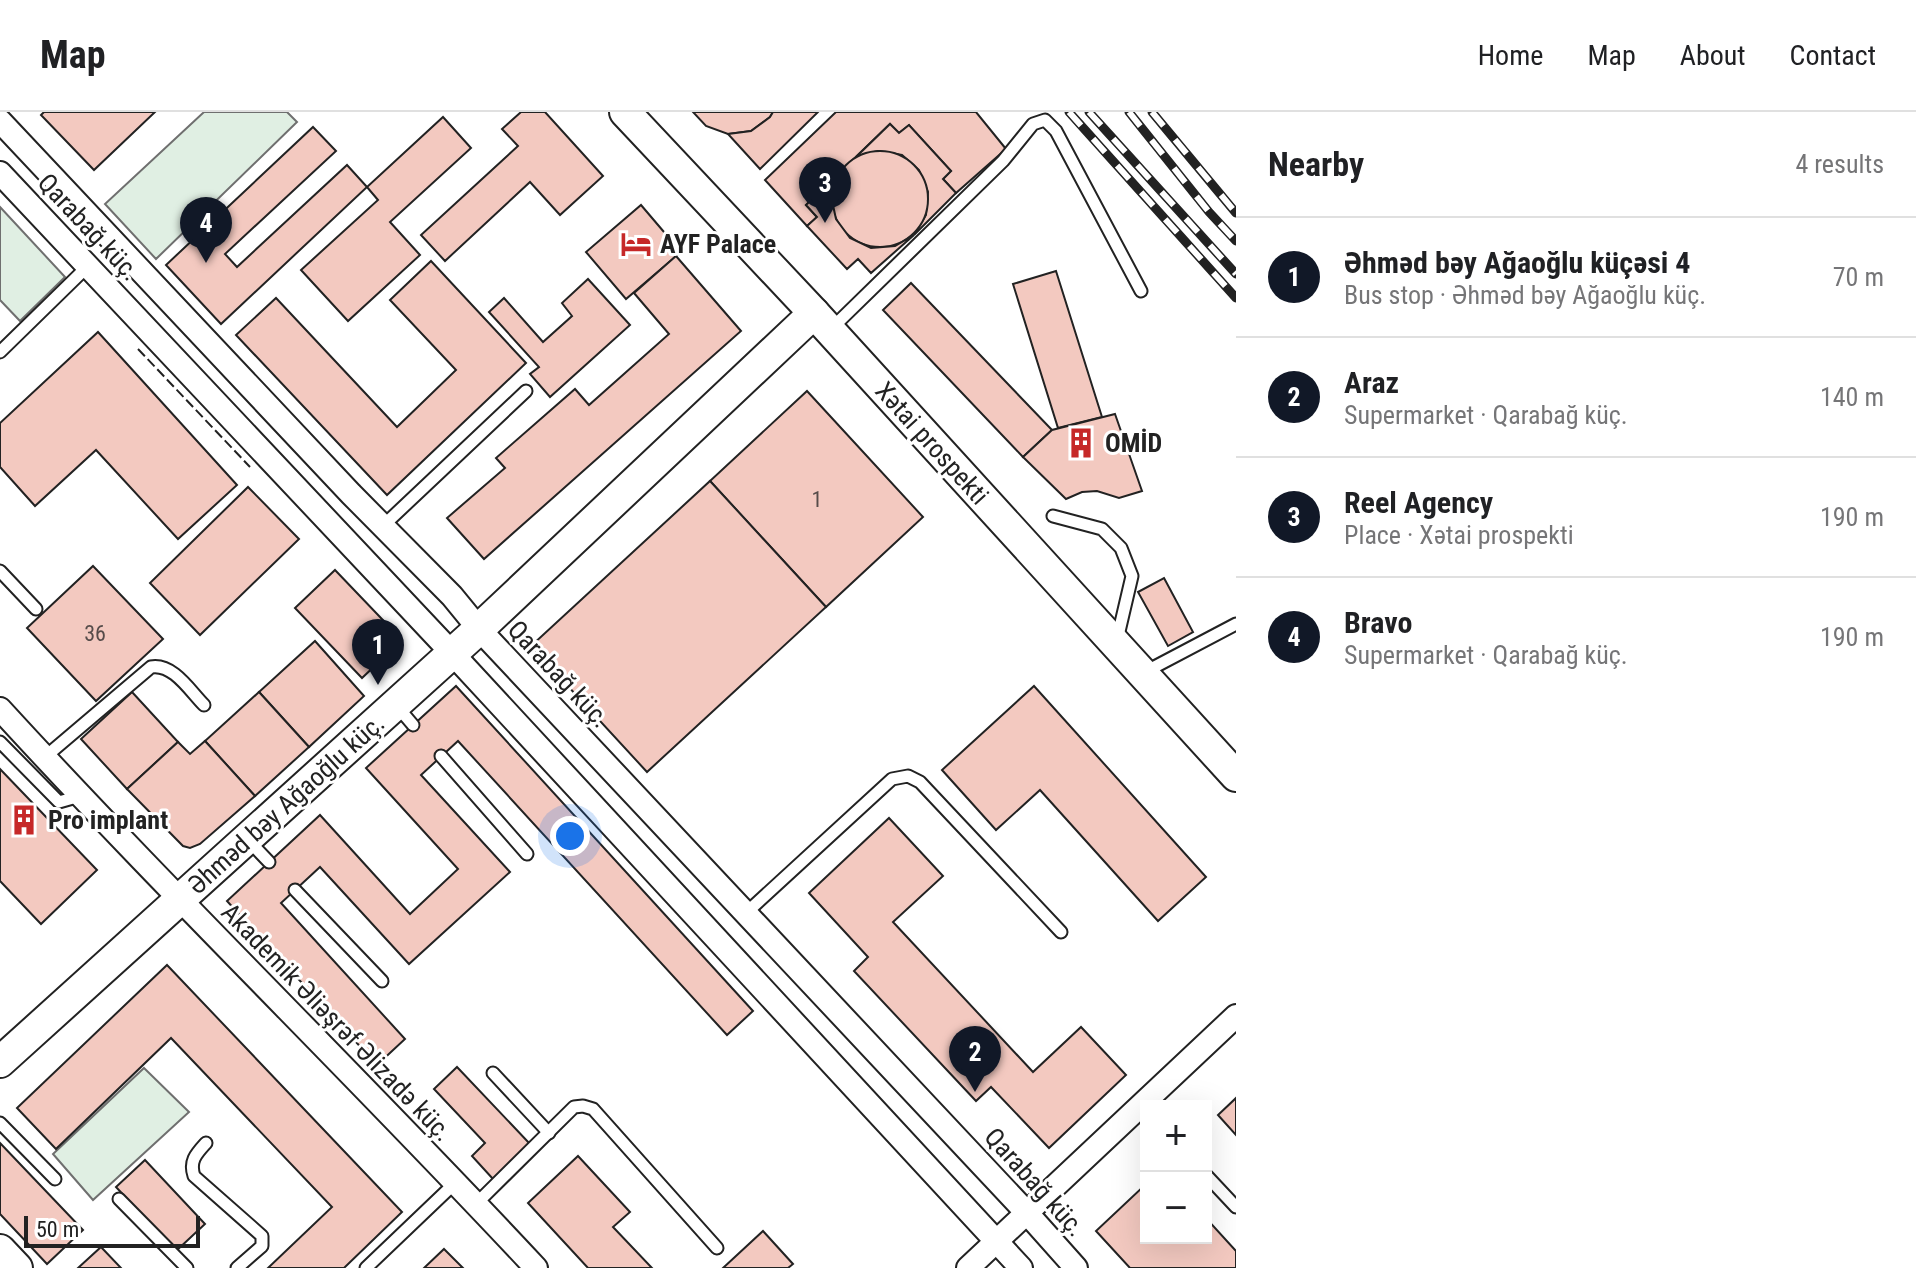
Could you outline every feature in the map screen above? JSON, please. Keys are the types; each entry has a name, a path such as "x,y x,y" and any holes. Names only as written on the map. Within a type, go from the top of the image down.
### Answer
{"street":[{"name":"Xətai prospekti","path":"625,112 822,322 1236,776"},
{"name":"Qarabağ küç.","path":"0,121 351,494 452,596 479,629 1076,1268"},
{"name":"Qarabağ küç.","path":"0,173 452,653 1021,1268"},
{"name":"Əhməd bəy Ağaoğlu küç.","path":"0,1062 247,839 404,715 452,653 822,322"},
{"path":"249,437 275,413"},
{"path":"325,518 351,494"},
{"name":"Akademik Əliəşrəf Əlizadə küç.","path":"0,709 179,901 536,1268"},
{"path":"1153,1100 1236,1016"},
{"path":"968,1268 1140,1113"},
{"path":"0,1250 17,1268"}],"lane":[{"path":"822,322 1003,161 1033,124 1045,120 1056,131 1141,291"},
{"path":"0,352 88,266"},
{"path":"384,525 526,391"},
{"path":"1053,516 1102,529 1121,548 1132,576 1116,645"},
{"path":"0,571 36,609"},
{"path":"1142,673 1236,624"},
{"path":"45,757 151,667 160,665 168,668 204,705"},
{"path":"0,742 59,802 80,796"},
{"path":"441,756 527,854"},
{"path":"746,913 892,779 908,776 920,782 1061,932"},
{"path":"247,839 269,862"},
{"path":"295,890 382,981"},
{"path":"493,1073 549,1133"},
{"path":"476,1204 574,1107 583,1106 593,1109 717,1248"},
{"path":"0,1123 55,1179"},
{"path":"206,1143 193,1158 191,1167 194,1176 262,1236 262,1246 237,1268"},
{"path":"1212,1181 1236,1207"},
{"path":"366,1268 455,1183"},
{"path":"119,1199 187,1268"}],"green space":[{"path":"204,112 287,112 297,122 156,259 105,204"},
{"path":"0,207 65,277 20,321 0,300"},
{"path":"144,1068 189,1112 93,1200 53,1154"}],"building":[{"path":"44,112 155,112 94,170 41,115"},
{"path":"521,112 545,112 603,176 560,215 530,182 445,261 421,235 518,146 502,129"},
{"path":"693,112 773,112 751,131 728,134 706,126"},
{"path":"773,112 818,112 760,169 728,134 751,131"},
{"path":"836,112 976,112 1006,149 956,193 943,179 951,171 909,125 899,133 890,124 806,205 817,217 807,226 765,180"},
{"path":"443,117 471,148 390,222 420,255 348,321 301,270 378,200 367,187"},
{"path":"890,124 899,133 909,125 951,171 943,179 956,193 914,235 926,215 928,192 919,170 902,155 878,151 856,157"},
{"path":"313,127 336,151 225,254 237,267 347,165 367,187 221,324 166,265"},
{"path":"880,151 898,155 914,165 924,181 928,199 924,217 914,233 898,243 880,247 862,243 846,233 836,217 832,199 836,181 846,165 862,155"},
{"path":"839,173 831,196 836,219 850,238 871,248 895,246 914,235 871,273 858,259 847,269 807,226 817,217 806,205"},
{"path":"641,205 681,252 626,299 586,252"},
{"path":"676,256 741,331 484,559 447,518 505,468 496,458 575,389 589,405 669,334 634,293"},
{"path":"431,261 526,363 387,495 236,335 276,298 397,427 456,370 390,300"},
{"path":"1056,271 1102,417 1058,428 1013,284"},
{"path":"588,279 630,325 550,397 530,374 539,367 489,312 504,298 543,342 572,316 562,303"},
{"path":"911,283 1052,430 1023,457 883,310"},
{"path":"98,332 237,485 178,539 96,450 35,506 0,467 0,423"},
{"path":"807,391 923,517 826,607 710,481"},
{"name":"OMİD","path":"1115,414 1142,491 1119,498 1097,491 1082,492 1066,499 1023,457 1052,430"},
{"path":"710,481 826,607 647,772 531,646"},
{"path":"248,487 299,539 200,635 150,583"},
{"path":"93,566 163,639 96,701 27,628"},
{"path":"335,570 402,640 362,678 295,608"},
{"path":"1164,578 1193,632 1168,646 1138,592"},
{"path":"315,641 364,696 309,747 259,692"},
{"path":"456,686 753,1011 727,1035 458,741 421,775 510,872 409,964 320,867 281,903 405,1039 377,1065 227,901 320,815 410,914 458,869 366,768"},
{"path":"1034,686 1206,877 1158,921 1040,790 996,830 942,770"},
{"path":"132,692 178,742 127,789 81,739"},
{"path":"259,692 309,747 255,796 205,741"},
{"path":"205,741 255,796 200,844 190,848 183,846 127,789 178,742 190,754"},
{"name":"Pro implant","path":"0,769 97,870 41,924 0,881"},
{"path":"889,818 943,876 893,922 1033,1072 1081,1027 1126,1075 1049,1148 991,1087 976,1101 854,971 868,957 809,893"},
{"path":"167,965 402,1212 344,1268 268,1268 332,1207 171,1038 56,1149 17,1108"},
{"path":"457,1067 530,1144 493,1179 472,1156 485,1143 434,1089"},
{"path":"1236,1098 1236,1135 1218,1115"},
{"path":"0,1143 83,1230 47,1264 0,1214"},
{"path":"578,1156 630,1212 613,1227 652,1268 588,1268 528,1203"},
{"path":"145,1160 205,1224 176,1251 116,1187"},
{"path":"1140,1190 1140,1244 1212,1244 1212,1225 1236,1251 1236,1268 1130,1268 1096,1231"},
{"path":"763,1231 793,1264 788,1268 723,1268"},
{"path":"101,1247 121,1268 78,1268"},
{"path":"444,1249 463,1268 424,1268"}],"railway":[{"path":"1069,112 1236,298"},
{"path":"1089,112 1236,274"},
{"path":"1129,112 1236,241"},
{"path":"1152,112 1236,213"}],"fence":[{"path":"138,349 250,467"}],"place":[{"name":"Reel Agency","path":"825,223"},
{"name":"AYF Palace","path":"636,244"},
{"name":"Bravo","path":"206,263"},
{"name":"OMİD","path":"1081,443"},
{"name":"Əhməd bəy Ağaoğlu küçəsi 4","path":"378,685"},
{"name":"Pro implant","path":"24,820"},
{"name":"Araz","path":"975,1092"}]}
